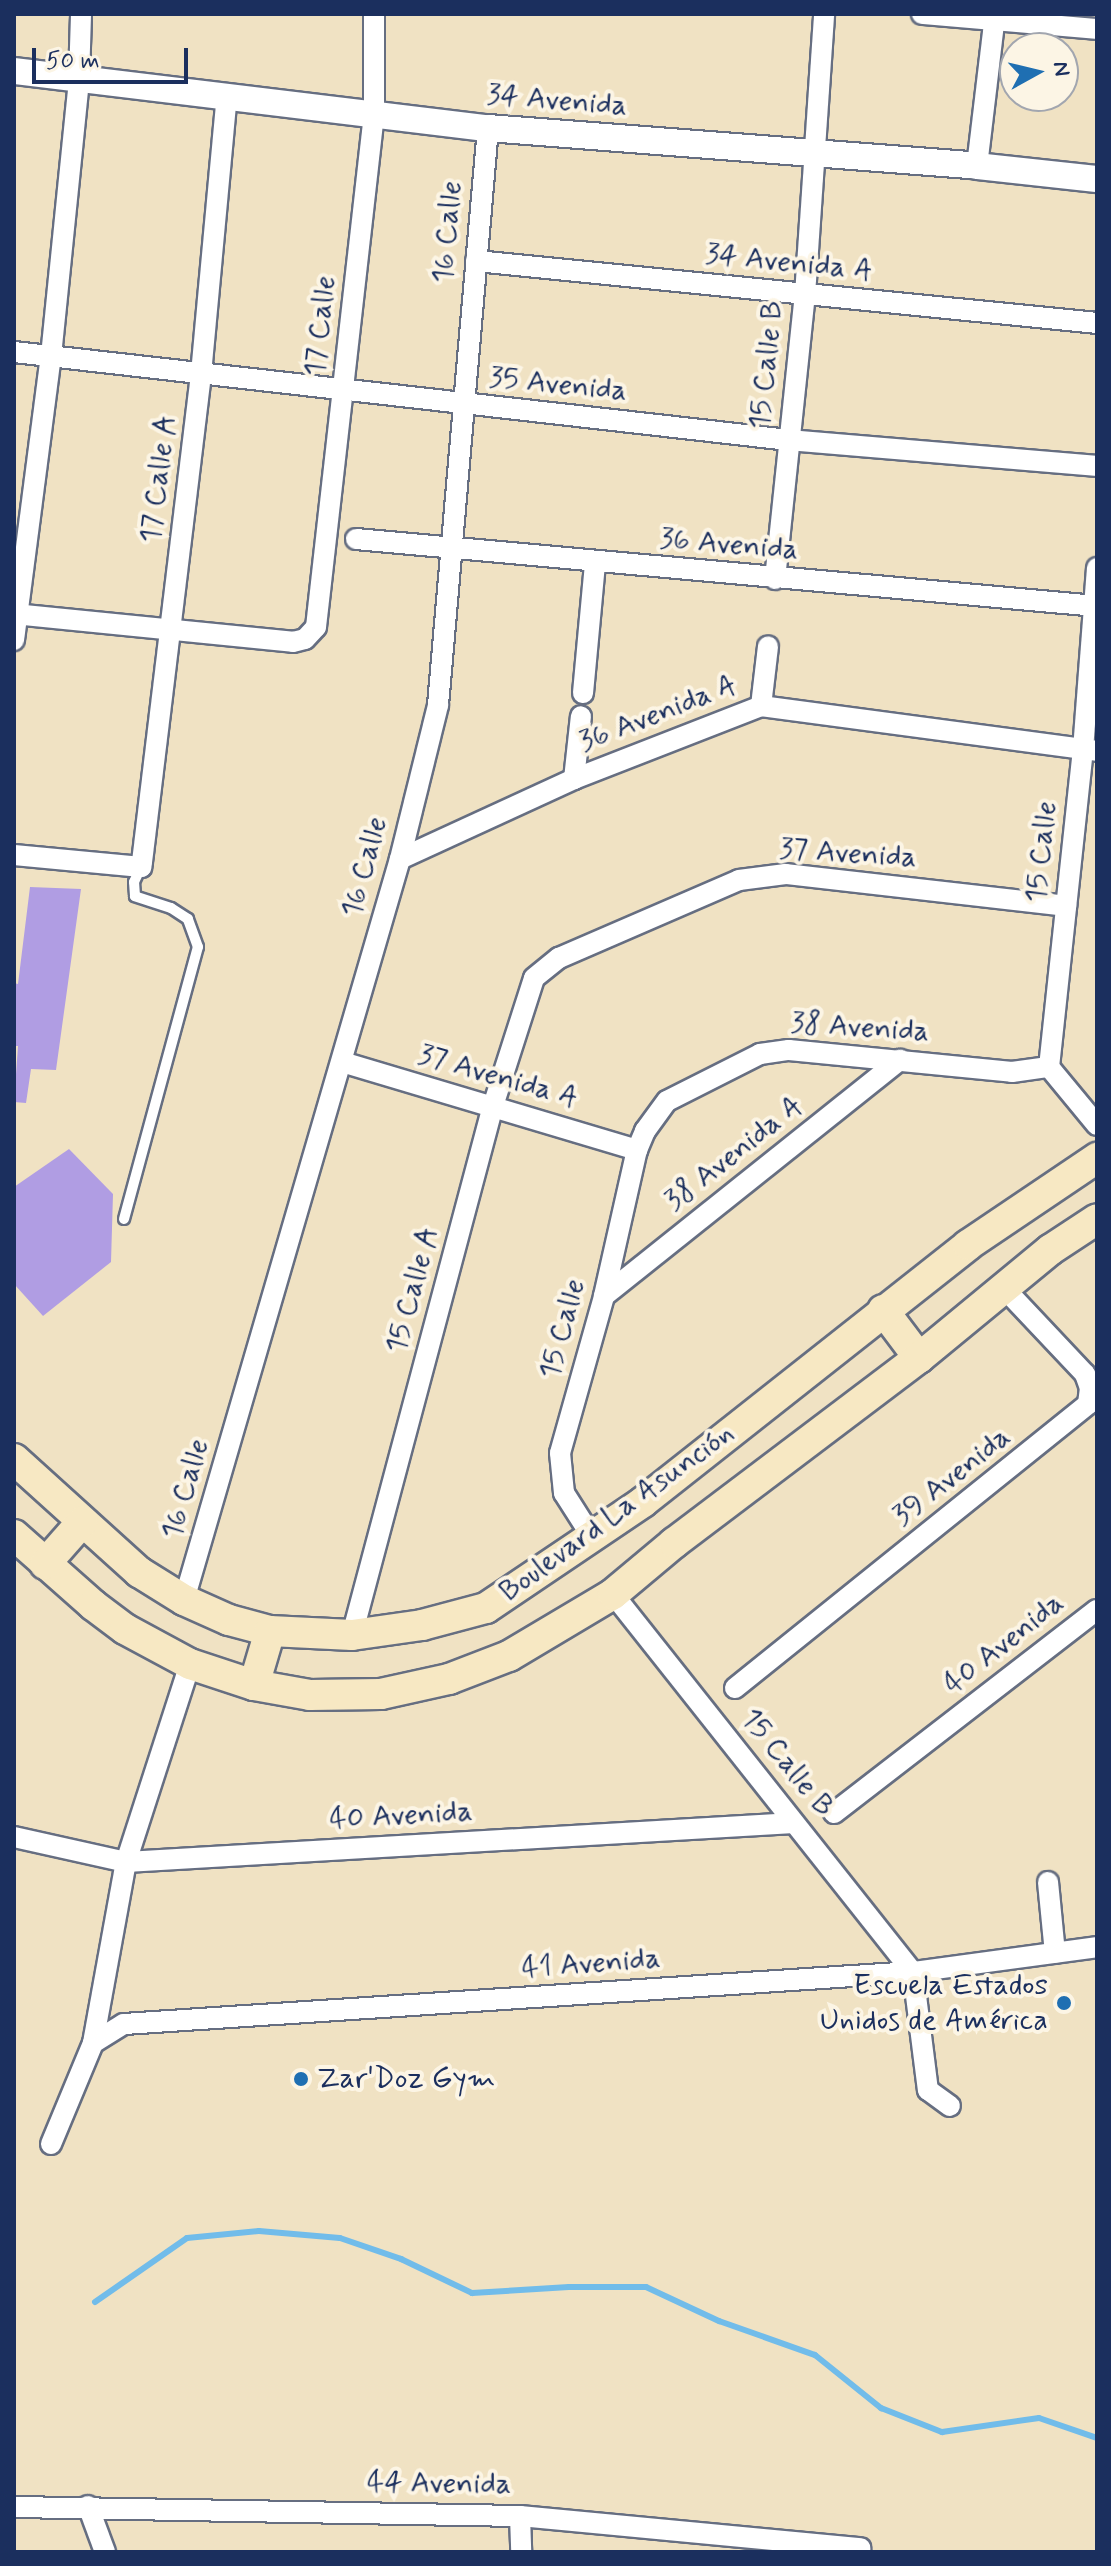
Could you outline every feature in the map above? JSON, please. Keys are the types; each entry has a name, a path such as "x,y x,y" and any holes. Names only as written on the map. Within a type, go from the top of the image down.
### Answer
{"main road":[{"name":"Boulevard La Asunción","path":"14,1459 139,1572 184,1600 229,1620 270,1631 352,1635 422,1625 486,1608 643,1502 968,1245 1097,1158"},
{"path":"1063,1180 1096,1220"},
{"name":"Boulevard La Asunción","path":"14,1535 125,1629 190,1664 254,1685 310,1695 381,1694 449,1679 509,1656 613,1594 674,1543 1096,1220"},
{"path":"883,1310 919,1358"},
{"path":"643,1502 674,1543"},
{"path":"45,1564 82,1522"},
{"path":"254,1685 270,1631"}],"street":[{"path":"14,640 51,356 79,79 81,14"},
{"name":"17 Calle","path":"172,630 293,642 305,639 316,627 374,114 374,14"},
{"name":"15 Calle B","path":"775,579 805,295 824,14"},
{"path":"922,14 995,17 1097,29"},
{"path":"977,166 995,17"},
{"name":"34 Avenida","path":"14,71 488,128 977,166 1097,179"},
{"name":"17 Calle A","path":"141,867 201,374 227,96"},
{"name":"16 Calle","path":"184,1600 400,859 438,705 449,549 488,128"},
{"name":"34 Avenida A","path":"476,261 1097,323"},
{"name":"35 Avenida","path":"14,352 462,406 789,440 1097,466"},
{"name":"36 Avenida","path":"356,539 1096,606"},
{"path":"583,693 595,563"},
{"name":"15 Calle","path":"1049,1067 1066,906 1090,750 1097,568"},
{"path":"16,614 172,630"},
{"path":"761,706 768,646"},
{"name":"36 Avenida A","path":"400,859 574,779 761,706 1090,750"},
{"path":"574,779 581,716"},
{"path":"14,855 141,867"},
{"name":"37 Avenida","path":"547,966 739,880 786,874 1066,906"},
{"name":"15 Calle A","path":"352,1635 493,1106 534,978 547,966"},
{"name":"38 Avenida","path":"641,1140 667,1101 760,1054 813,1050 1012,1072 1049,1067"},
{"name":"38 Avenida A","path":"604,1296 900,1060"},
{"name":"37 Avenida A","path":"342,1062 493,1106 641,1140"},
{"path":"1049,1067 1097,1125"},
{"name":"15 Calle","path":"592,1537 564,1493 559,1467 641,1140"},
{"name":"39 Avenida","path":"735,1688 1088,1404 1090,1388 1085,1374 1004,1288"},
{"name":"15 Calle B","path":"613,1594 913,1972"},
{"name":"40 Avenida","path":"834,1813 1097,1610"},
{"path":"51,2144 93,2043 126,1862 190,1664"},
{"name":"40 Avenida","path":"14,1837 126,1862 794,1823"},
{"path":"1048,1882 1055,1953"},
{"name":"41 Avenida","path":"93,2043 124,2024 913,1972 1097,1947"},
{"path":"913,1972 928,2090 950,2106"},
{"path":"88,2506 105,2552"},
{"name":"44 Avenida","path":"14,2507 520,2516 861,2548"},
{"path":"520,2516 521,2552"}],"lane":[{"path":"124,1219 198,947 188,919 171,908 135,896 134,882 141,867"}],"building":[{"path":"30,887 81,889 56,1070 31,1069 26,1103 14,1102 18,1046 14,1046 14,983 18,984"},
{"path":"69,1149 113,1194 111,1262 43,1316 14,1284 14,1187"}],"waterway":[{"path":"95,2302 187,2238 259,2231 340,2238 401,2259 472,2293 569,2287 646,2287 719,2321 815,2355 881,2408 942,2432 1039,2418 1097,2438"}],"place":[{"name":"Escuela Estados Unidos de América","path":"1064,2003"},
{"name":"Zar'Doz Gym","path":"301,2079"}]}
